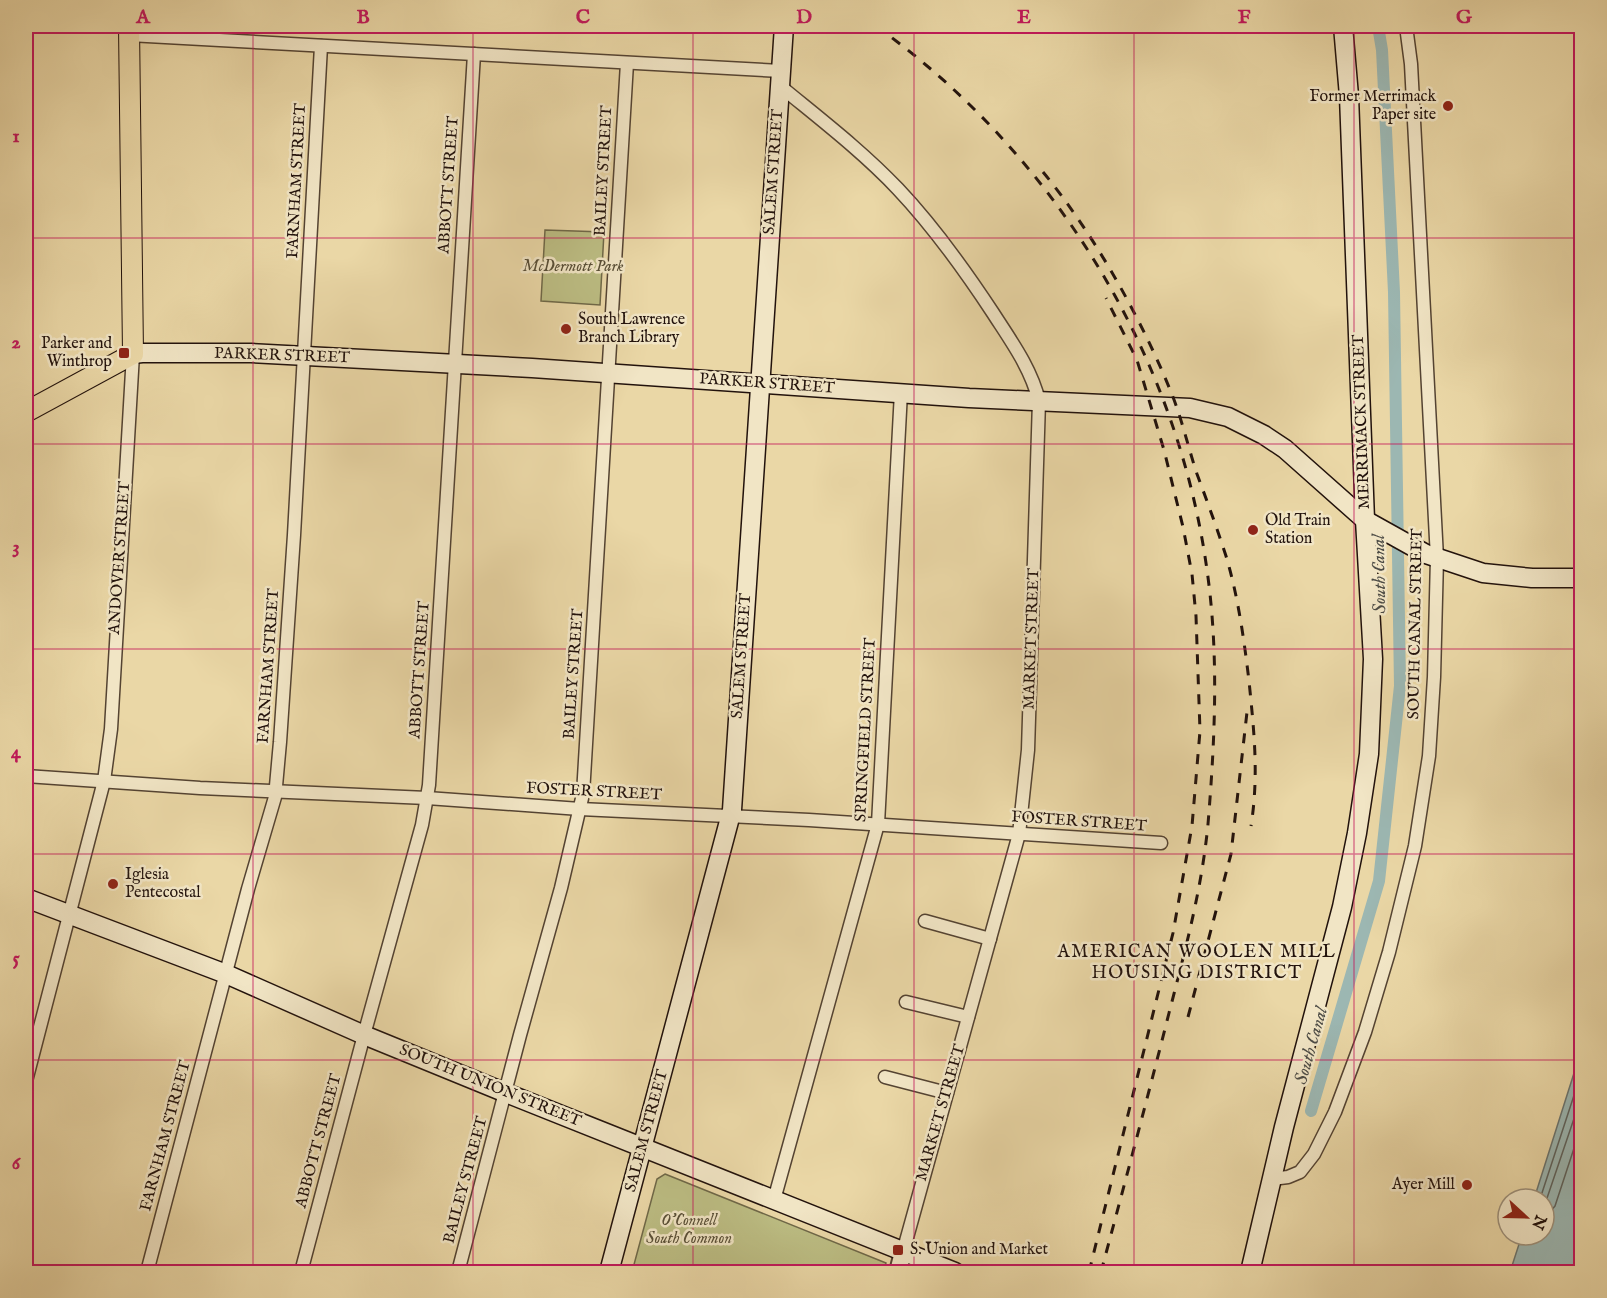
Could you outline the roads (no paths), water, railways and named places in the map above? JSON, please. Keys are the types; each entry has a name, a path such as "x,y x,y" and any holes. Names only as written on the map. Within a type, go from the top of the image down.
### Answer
{"main road":[{"name":"SALEM STREET","path":"609,1272 730,816 784,26"},
{"name":"MERRIMACK STREET","path":"1250,1272 1342,907 1357,833 1369,754 1373,659 1371,524 1349,96 1343,26"},
{"name":"ANDOVER STREET","path":"129,30 133,354"},
{"name":"PARKER STREET","path":"133,354 242,353 303,356 608,372 1039,401 1190,408 1228,417 1246,425 1285,449 1371,524 1431,556 1483,573 1532,579 1576,579"},
{"path":"26,412 133,354"},
{"name":"SOUTH UNION STREET","path":"26,898 226,974 506,1094 955,1272"}],"street":[{"name":"SOUTH CANAL STREET","path":"1272,1179 1288,1177 1300,1172 1314,1154 1335,1112 1365,1032 1389,952 1415,846 1429,756 1434,677 1431,556 1411,64 1406,26"},
{"path":"129,30 321,46 781,73"},
{"name":"FARNHAM STREET","path":"147,1272 275,792 287,639 321,46"},
{"name":"ABBOTT STREET","path":"301,1272 422,825 429,785 474,54"},
{"name":"BAILEY STREET","path":"458,1272 584,794 627,63"},
{"name":"MARKET STREET","path":"781,73 845,140 897,188 955,256 1018,350 1034,381 1039,401 1028,750 1019,834 898,1272"},
{"name":"ANDOVER STREET","path":"26,1081 104,781 111,729 133,354"},
{"name":"SPRINGFIELD STREET","path":"774,1200 878,824 901,392"},
{"name":"FOSTER STREET","path":"26,776 200,788 427,798 580,809 878,824 1161,843"},
{"path":"925,921 990,939"},
{"path":"906,1002 968,1017"},
{"path":"885,1077 947,1093"}],"water":[{"path":"1581,1039 1581,1272 1510,1272 1518,1247 1556,1247 1556,1187 1538,1187 1575,1070"}],"waterway":[{"name":"South Canal","path":"1311,1111 1379,881 1400,686 1394,292 1382,50 1378,26"}],"railway":[{"path":"876,26 940,77 998,134 1051,197 1097,264 1136,336 1168,411 1191,490 1207,570 1213,633 1215,697 1205,848 1187,943 1101,1272"},
{"path":"1043,172 1098,249 1146,335 1175,402 1226,556 1240,618 1253,718 1255,771 1251,826"},
{"path":"1089,1272 1173,933 1192,826 1200,731 1196,616 1192,574 1183,527 1164,450 1137,360 1106,298"},
{"path":"1188,1017 1231,854 1247,712"}],"place":[{"name":"Former Merrimack Paper site","path":"1448,106"},
{"name":"South Lawrence Branch Library","path":"566,329"},
{"name":"Parker and Winthrop","path":"124,353"},
{"name":"Old Train Station","path":"1253,530"},
{"name":"Iglesia Pentecostal","path":"113,884"},
{"name":"Ayer Mill","path":"1467,1185"},
{"name":"S. Union and Market","path":"898,1250"}],"district":[{"name":"AMERICAN WOOLEN MILL HOUSING DISTRICT","path":"1197,962"}],"park label":[{"name":"McDermott Park","path":"573,267"},
{"name":"O'Connell South Common","path":"689,1230"}]}
